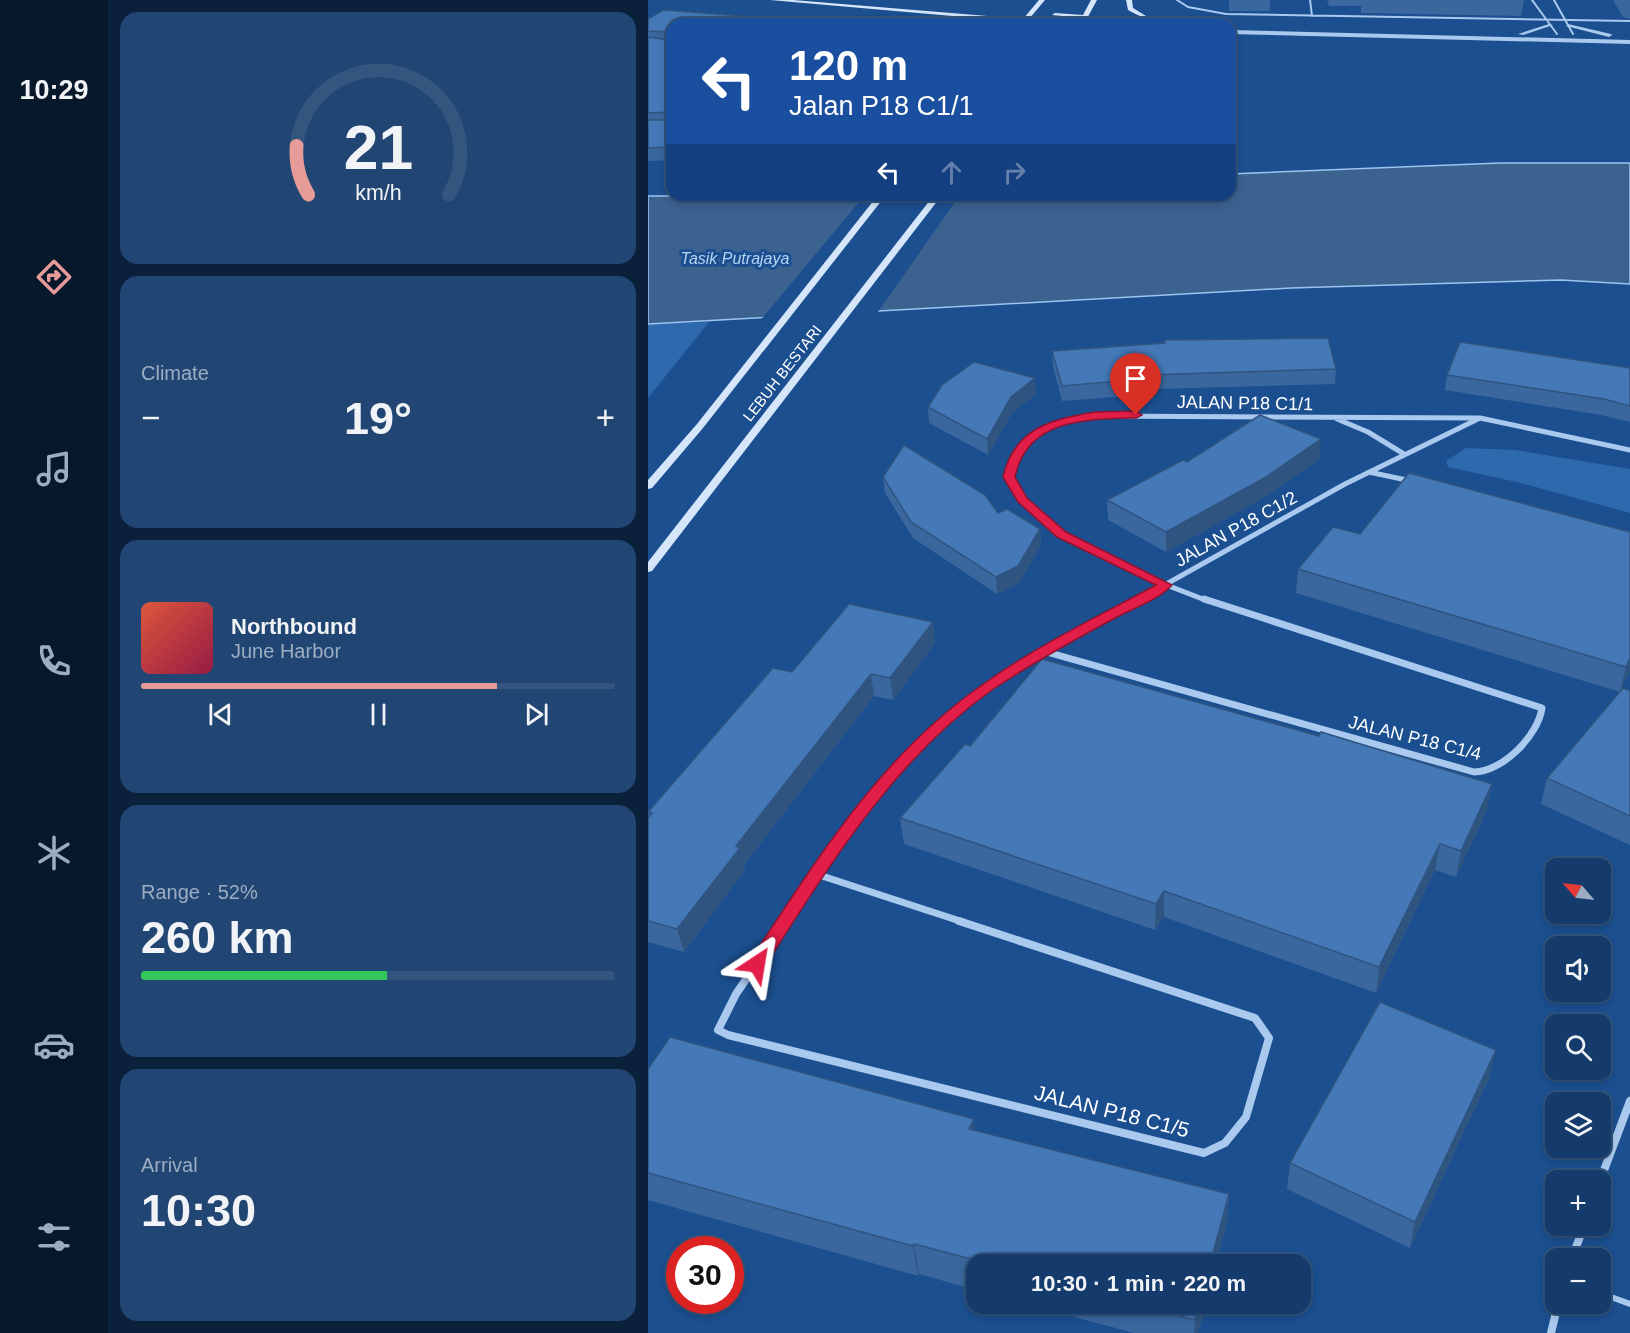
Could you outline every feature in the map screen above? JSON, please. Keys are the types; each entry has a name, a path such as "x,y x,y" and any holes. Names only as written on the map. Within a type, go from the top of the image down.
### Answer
{"main road":[{"path":"773,0 981,18"},
{"path":"871,0 1086,17 1095,0"},
{"path":"1028,18 1042,0"},
{"path":"1129,0 1130,9 1149,18"},
{"path":"956,15 966,18"},
{"name":"LEBUH BESTARI","path":"648,486 700,426 877,201"},
{"name":"LEBUH BESTARI","path":"648,569 933,201"}],"street":[{"path":"1086,17 1099,18"},
{"path":"1521,34 1549,23"},
{"path":"1567,23 1610,35"},
{"path":"1236,27 1630,35"},
{"path":"1236,32 1630,42"},
{"path":"1557,34 1587,41"},
{"path":"1553,40 1573,34"},
{"name":"JALAN P18 C1/1","path":"1166,585 1062,534 1040,518 1022,500 1009,477 1012,462 1024,445 1038,432 1058,422 1095,416 1480,418 1630,450"},
{"path":"1334,417 1368,432 1404,454"},
{"name":"JALAN P18 C1/2","path":"718,1030 720,1020 851,823 900,765 941,724 986,688 1043,651 1368,472 1480,418"},
{"path":"1368,472 1423,483"},
{"name":"JALAN P18 C1/4","path":"1043,651 1474,772 1492,769 1526,739 1543,713 1542,708 1534,704 1243,614 1166,585"},
{"name":"JALAN P18 C1/5","path":"718,1030 807,1055 884,1072 1204,1153 1225,1143 1246,1117 1269,1038 1263,1026 1255,1018 816,874"},
{"path":"1604,1170 1630,1101"},
{"path":"1551,1333 1556,1314"}],"lane":[{"path":"1177,0 1188,8 1215,13 1549,23 1630,21"},
{"path":"1310,0 1312,16"},
{"path":"1532,0 1557,34"},
{"path":"1554,0 1573,34"},
{"path":"1611,1297 1630,1304"}],"shaded area":[{"path":"709,322 648,398 648,324"},
{"path":"1466,448 1515,450 1630,469 1630,513 1521,483 1448,467 1446,461"}],"water":[{"name":"Tasik Putrajaya","path":"1500,163 1630,163 1630,284 1561,280 1291,288 648,324 648,196 666,196 666,201 1236,201 1236,174"}],"pier":[{"path":"860,201 956,201 875,316 759,322"}],"building":[{"path":"663,10 772,18 666,18 666,32 648,31 648,19"},
{"path":"648,37 666,39 666,112 648,113"},
{"path":"648,120 666,120 666,147 648,148"},
{"path":"1328,338 1336,369 1144,375 1154,378 1062,386 1052,351 1165,343 1164,340"},
{"path":"1460,342 1630,368 1630,406 1604,399 1447,375"},
{"path":"974,362 1035,378 1011,397 987,439 928,407 942,385"},
{"path":"1260,415 1321,439 1266,477 1166,532 1107,500 1183,460 1187,462"},
{"path":"904,445 985,495 998,513 1007,509 1040,529 1018,566 996,577 911,522 883,477"},
{"path":"1409,473 1630,532 1630,658 1626,667 1298,569 1333,527 1360,534"},
{"path":"849,604 933,622 890,678 871,674 736,846 740,848 677,929 648,921 648,818 652,813 648,812 773,668 792,672"},
{"path":"1042,659 1319,736 1321,732 1492,784 1461,851 1440,844 1379,967 1164,891 1156,904 900,818 965,744 970,746"},
{"path":"1623,688 1630,691 1630,816 1547,778"},
{"path":"1380,1002 1496,1050 1415,1222 1290,1163"},
{"path":"670,1037 974,1119 969,1129 1229,1194 1213,1254 966,1254 966,1258 914,1244 913,1246 648,1173 648,1069"},
{"path":"1172,1314 1196,1314 1195,1320"}],"route":[{"path":"757,964 844,831 900,765 941,724 986,688 1043,651 1166,585 1062,534 1040,518 1022,500 1009,477 1012,462 1024,445 1038,432 1058,422 1095,416 1136,415"}]}
